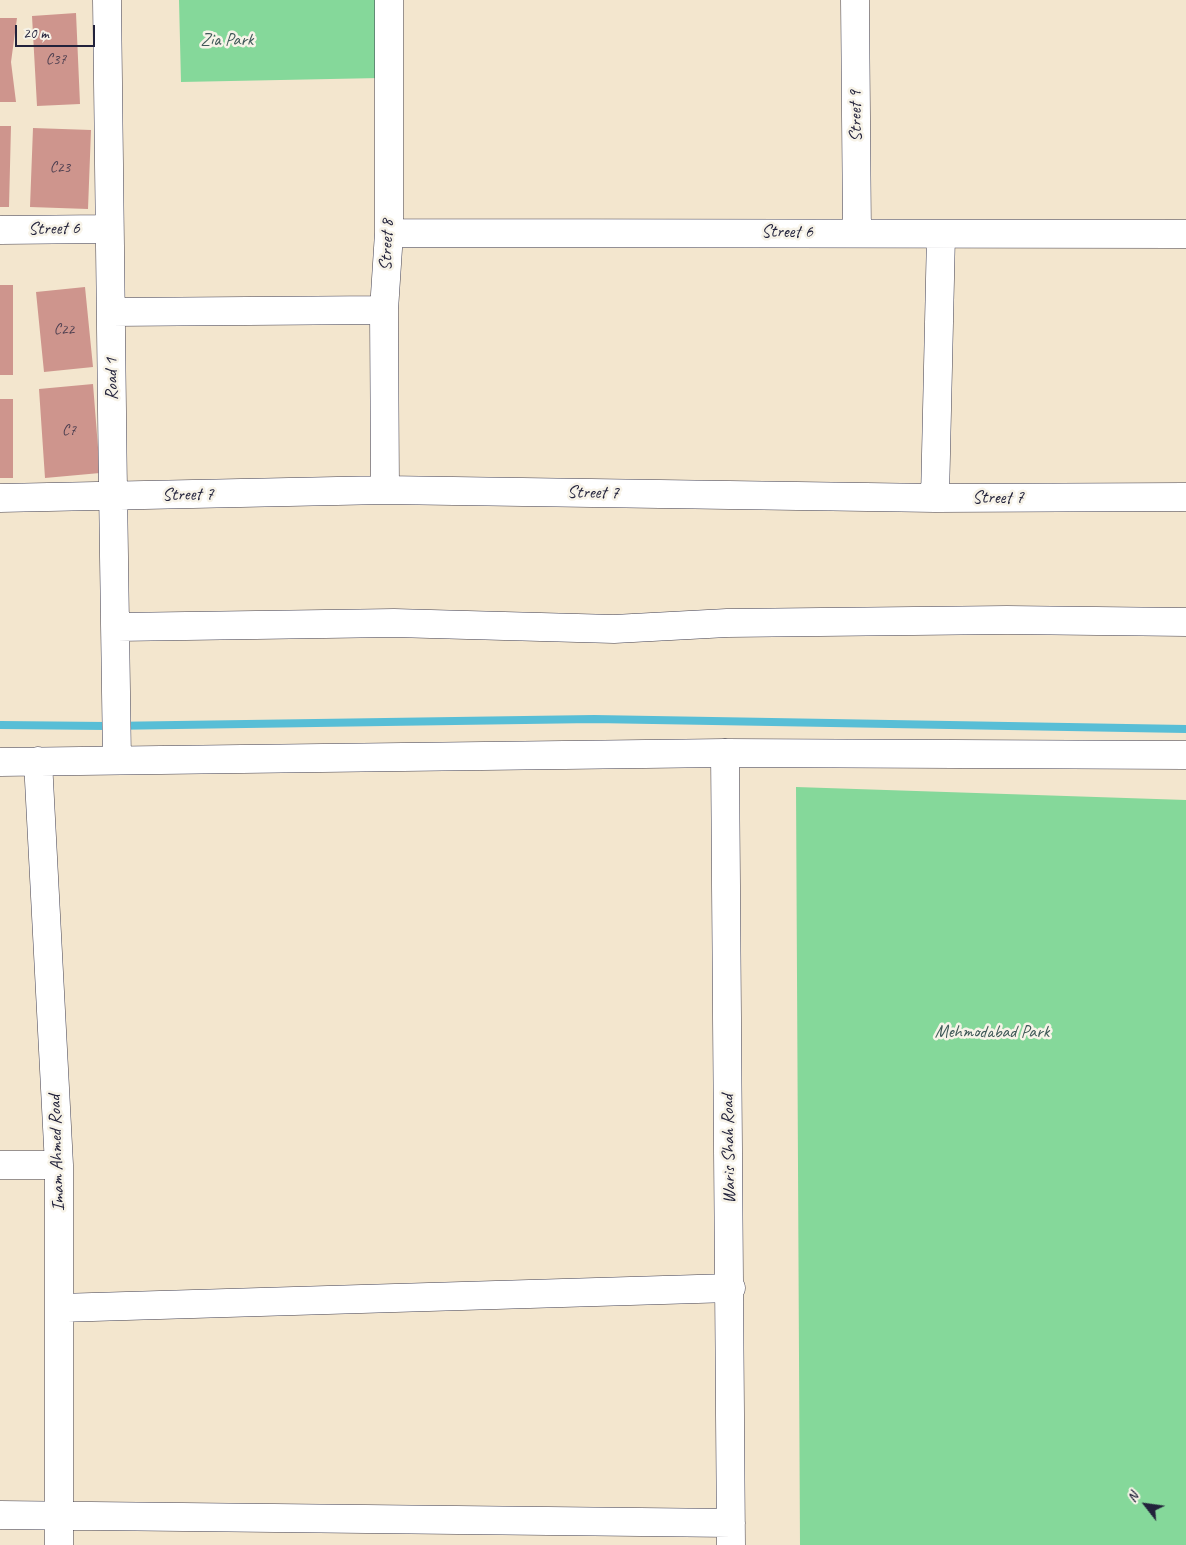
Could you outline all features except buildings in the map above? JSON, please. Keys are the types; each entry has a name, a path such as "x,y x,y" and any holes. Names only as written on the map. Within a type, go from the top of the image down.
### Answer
{"street":[{"name":"Road 1","path":"107,0 108,228 115,496 117,759"},
{"name":"Street 8","path":"385,490 384,310 389,232 389,0"},
{"name":"Street 9","path":"855,0 857,232"},
{"name":"Street 6","path":"0,230 108,228"},
{"name":"Street 6","path":"389,232 857,232 941,235 1186,234"},
{"path":"935,498 941,235"},
{"path":"111,312 384,310"},
{"name":"Street 7","path":"0,498 385,490 935,498 1186,498"},
{"path":"117,627 394,623 614,629 727,623 1007,620 1186,622"},
{"path":"0,762 117,759 725,753 1186,755"},
{"name":"Waris Shah Road","path":"725,753 731,1534"},
{"name":"Imam Ahmed Road","path":"38,761 59,1165 59,1545"},
{"path":"0,1165 59,1165"},
{"path":"59,1308 730,1288"},
{"path":"0,1515 731,1534"}],"green space":[{"name":"Zia Park","path":"179,0 378,0 380,78 181,82"},
{"name":"Mehmodabad Park","path":"796,787 1186,800 1186,1545 800,1545"}],"waterway":[{"path":"0,725 107,726 594,719 1186,729"}]}
